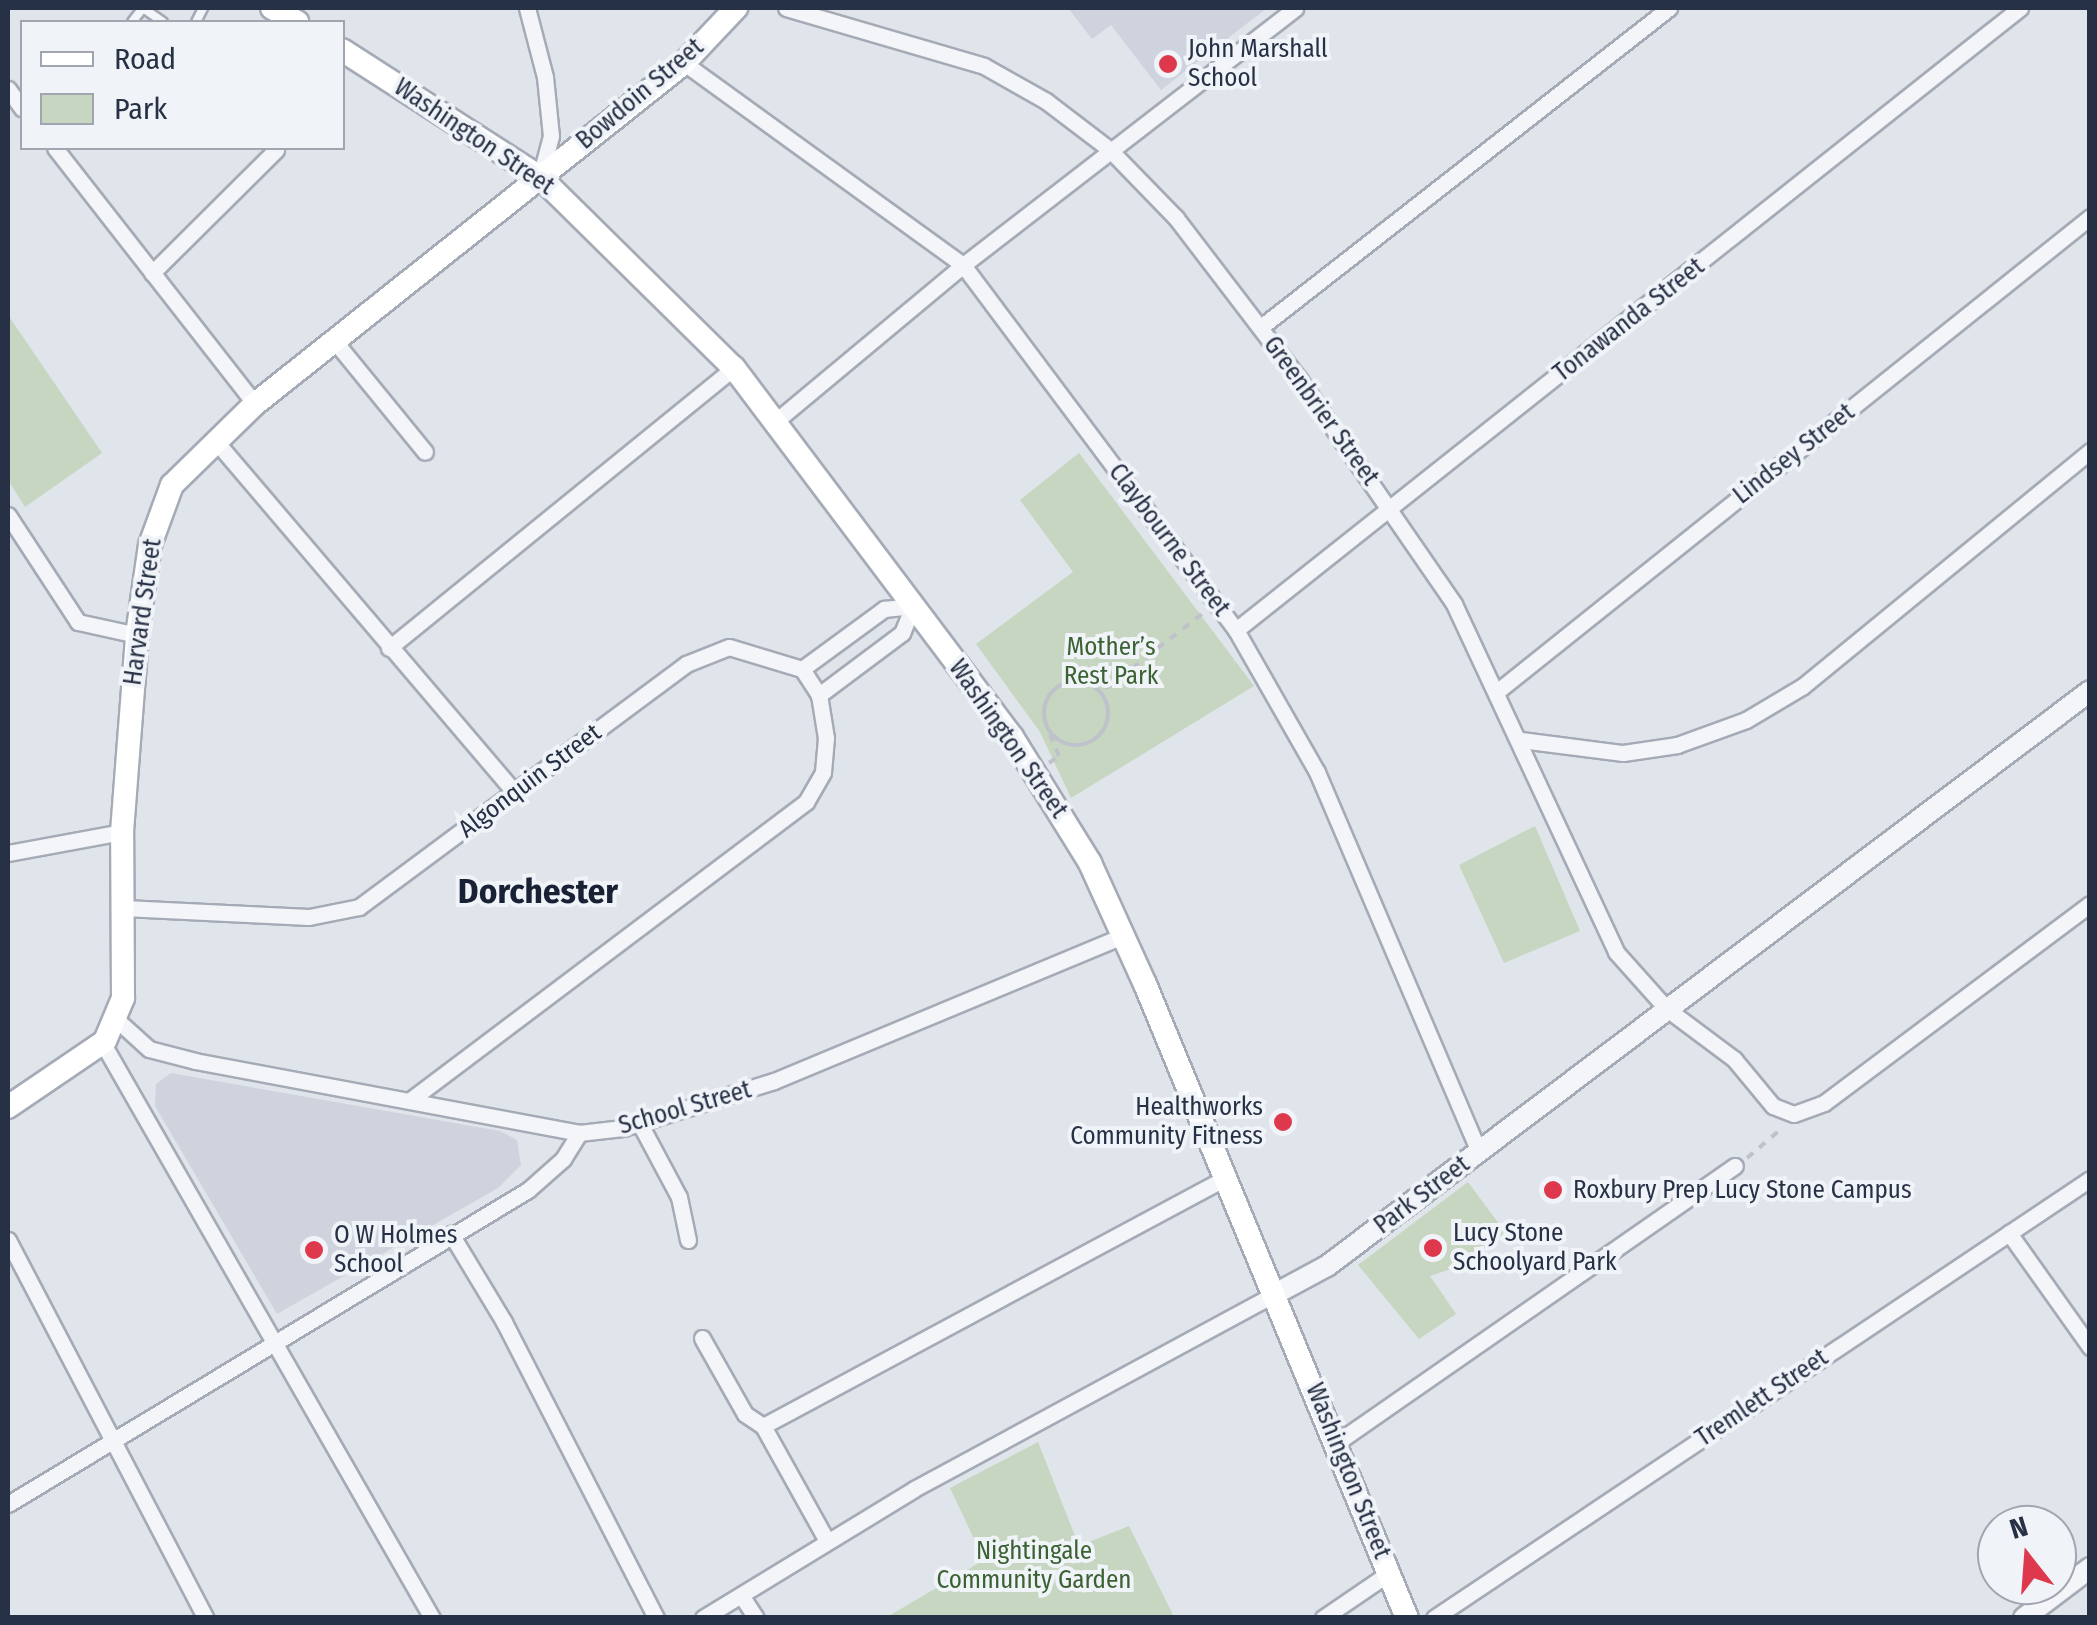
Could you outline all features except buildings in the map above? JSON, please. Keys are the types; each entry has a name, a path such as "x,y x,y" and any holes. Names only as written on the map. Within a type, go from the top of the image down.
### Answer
{"main road":[{"name":"Bowdoin Street","path":"540,178 684,63 736,8"},
{"name":"Washington Street","path":"345,52 540,178 734,368 1036,772 1092,868 1228,1177 1407,1618"},
{"name":"Harvard Street","path":"8,1107 102,1042 116,1020 127,978 122,832 137,636 159,514 172,484 214,439 255,404 338,344 540,178"}],"street":[{"path":"527,8 546,77 551,136 540,178"},
{"name":"Greenbrier Street","path":"786,8 984,66 1046,101 1109,149 1176,218 1261,328 1454,604 1499,690 1616,952 1667,1009 1734,1058 1773,1106 1800,1113 1824,1103 2090,904"},
{"path":"776,421 963,265 1295,8"},
{"path":"1261,328 1670,8"},
{"name":"Tonawanda Street","path":"1236,630 2020,8"},
{"name":"Claybourne Street","path":"684,63 963,265 1236,630 1317,772 1479,1151"},
{"path":"57,150 255,404"},
{"path":"152,273 276,150"},
{"name":"Lindsey Street","path":"1499,690 2090,217"},
{"path":"338,344 424,452"},
{"path":"389,648 734,368"},
{"path":"214,439 515,792"},
{"path":"1522,740 1580,752 1652,750 1746,720 1803,686 2090,451"},
{"path":"8,515 78,622 137,636"},
{"path":"413,1098 806,802 823,772 819,695 802,669 884,609 913,606 902,632 819,695"},
{"name":"Algonquin Street","path":"124,908 339,914 378,896 711,651 765,653 802,669"},
{"name":"Park Street","path":"702,1618 827,1541 1327,1266 2090,692"},
{"path":"8,853 122,832"},
{"name":"School Street","path":"116,1020 149,1049 195,1061 413,1098 579,1133 640,1124 774,1081 1122,936"},
{"path":"102,1042 432,1618"},
{"path":"640,1124 679,1197 688,1240"},
{"path":"8,1504 528,1190 563,1158 579,1133"},
{"path":"1338,1442 1740,1164"},
{"path":"763,1426 1228,1177"},
{"name":"Tremlett Street","path":"1434,1618 2090,1179"},
{"path":"2009,1233 2090,1347"},
{"path":"452,1234 504,1322 656,1618"},
{"path":"8,1240 206,1618"},
{"path":"702,1338 744,1414 763,1426 827,1541"},
{"path":"2024,1618 2090,1568"},
{"path":"1323,1618 1389,1573"},
{"path":"741,1595 756,1618"}],"lane":[{"path":"134,20 144,8 160,20"}],"path":[{"path":"1036,772 1060,756 1048,730 1046,702 1078,671 1107,688 1204,612 1198,603 1209,595"},
{"path":"1048,730 1067,744 1084,745 1104,729 1108,712 1100,692 1071,681"},
{"path":"1740,1164 1771,1141"}],"shaded area":[{"name":"John Marshall School","path":"1068,8 1267,8 1161,90 1111,25 1092,39"},
{"name":"O W Holmes School","path":"171,1073 500,1131 517,1140 521,1165 498,1188 277,1314 155,1106 156,1084"}],"green space":[{"path":"8,315 102,453 25,507 8,480"},
{"name":"Mother’s Rest Park","path":"1079,453 1254,686 1071,798 1040,732 976,644 1073,572 1020,500"},
{"path":"1535,826 1580,931 1504,963 1459,865"},
{"name":"Lucy Stone Schoolyard Park","path":"1468,1182 1505,1232 1465,1264 1430,1276 1456,1314 1419,1339 1358,1265"},
{"name":"Nightingale Community Garden","path":"1038,1442 1079,1546 1129,1526 1174,1617 887,1617 984,1560 950,1488"}],"place":[{"name":"John Marshall School","path":"1168,64"},
{"name":"Healthworks Community Fitness","path":"1283,1122"},
{"name":"Roxbury Prep Lucy Stone Campus","path":"1553,1190"},
{"name":"Lucy Stone Schoolyard Park","path":"1433,1248"},
{"name":"O W Holmes School","path":"314,1250"}],"district":[{"name":"Dorchester","path":"538,891"}]}
